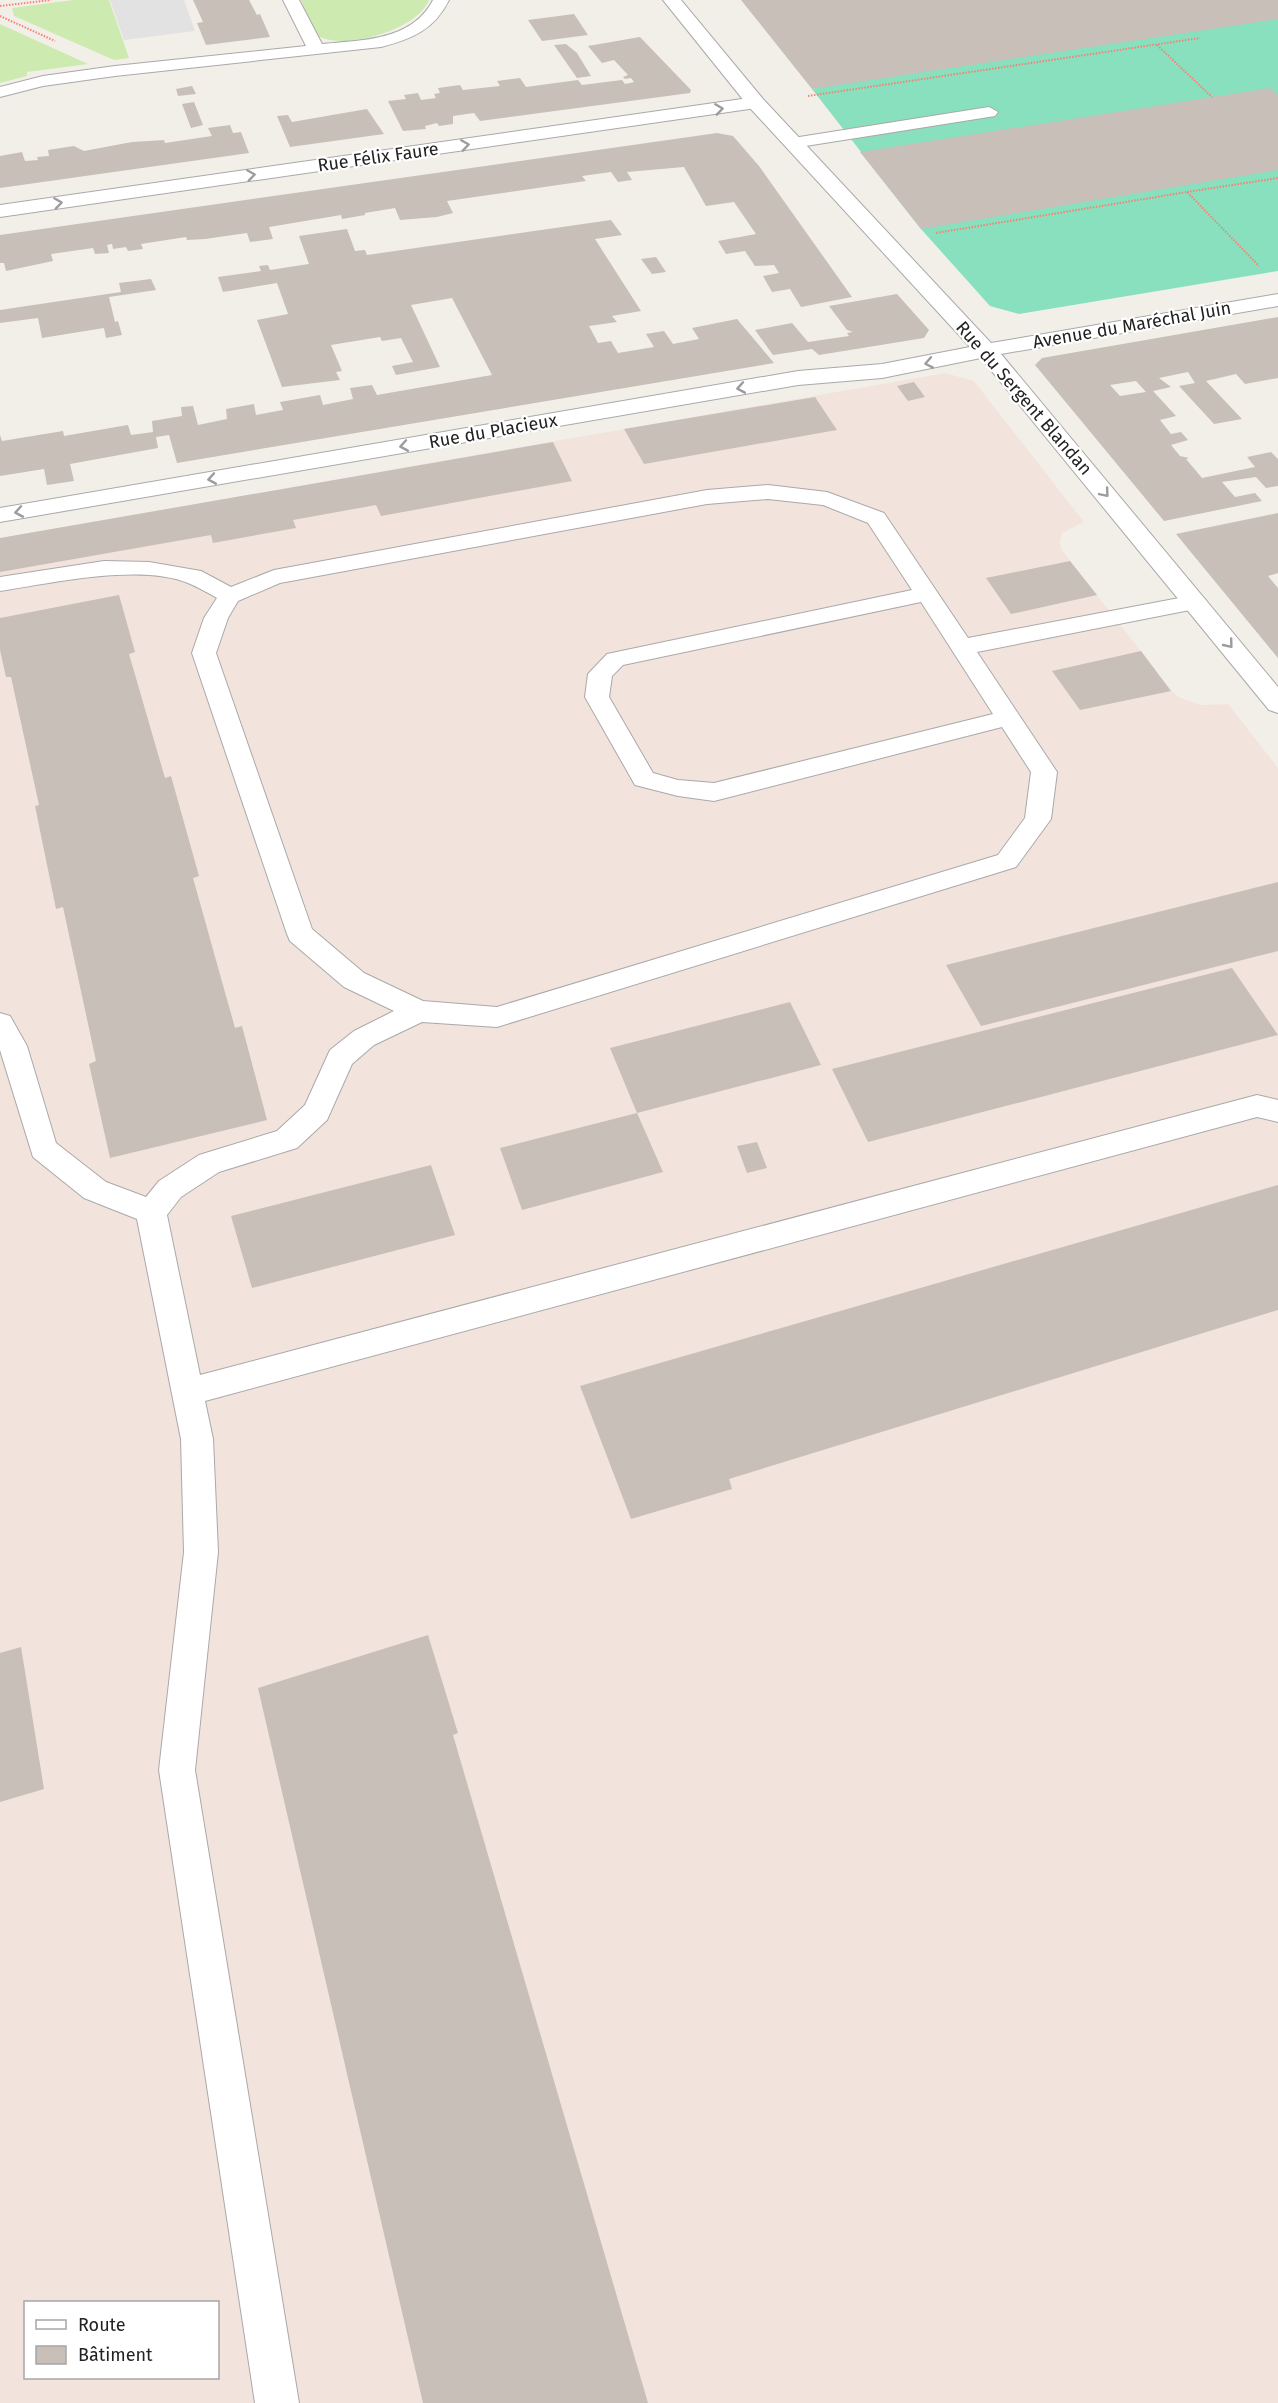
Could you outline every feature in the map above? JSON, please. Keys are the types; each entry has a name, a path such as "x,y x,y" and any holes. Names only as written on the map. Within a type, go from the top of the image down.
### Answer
{"street":[{"name":"Rue du Sergent Blandan","path":"672,0 756,103 987,352 1278,704"},
{"name":"Rue Félix Faure","path":"0,211 756,103"},
{"name":"Avenue du Maréchal Juin","path":"987,352 1278,300"},
{"name":"Rue du Placieux","path":"0,515 787,380 882,372 987,352"}],"lane":[{"path":"291,0 316,48"},
{"path":"0,92 64,78 316,48 370,44 393,39 427,23 437,12 441,0"},
{"path":"794,143 989,112"},
{"path":"768,492 828,499 876,518 927,594 1044,772 1038,819 1007,861 497,1017 419,1011 354,980 300,934 204,653 216,618 230,596 274,577 707,497 768,492"},
{"path":"0,584 104,568 149,569 193,576 230,596"},
{"path":"927,594 615,659 600,674 597,698 644,779 678,788 714,792 1008,718"},
{"path":"962,647 1195,602"},
{"path":"151,1212 170,1189 209,1163 287,1140 317,1112 340,1058 364,1038 419,1011"},
{"path":"0,1023 13,1046 43,1149 95,1190 151,1212"},
{"path":"188,1392 1257,1106 1278,1111"},
{"path":"151,1212 197,1439 201,1552 177,1770 277,2403"}],"path":[{"path":"0,6 51,0"},
{"path":"808,96 1200,38"},
{"path":"1156,45 1212,97"},
{"path":"936,233 1278,178"},
{"path":"1186,192 1266,272"}],"shaded area":[{"path":"110,0 184,0 195,31 124,40"},
{"path":"945,373 974,381 1084,522 1062,533 1061,549 1171,690 1178,697 1201,705 1228,704 1278,768 1278,2403 0,2403 0,538"}],"green space":[{"path":"73,0 109,0 129,58 114,60 14,16 12,8"},
{"path":"301,0 429,0 411,20 397,28 364,39 347,41 332,40 316,34"},
{"path":"1278,0 1278,271 1019,314 990,306 921,229 812,89"},
{"path":"0,24 88,64 27,72 27,76 0,83"}],"building":[{"path":"193,0 249,0 257,15 260,14 270,37 206,45 197,23 203,22"},
{"path":"741,0 1278,0 1278,19 812,89"},
{"path":"574,14 588,35 542,41 528,20"},
{"path":"640,37 691,90 690,93 480,121 474,113 453,116 453,124 439,126 437,123 425,126 426,129 403,131 388,101 406,99 404,95 418,93 421,100 436,98 434,94 440,93 438,88 460,85 463,90 500,86 497,81 520,78 526,87 578,80 582,85 622,80 625,84 634,82 631,78 623,77 628,75 614,60 602,63 588,46"},
{"path":"566,44 577,53 591,76 577,78 554,45"},
{"path":"192,86 196,94 178,96 176,89"},
{"path":"1270,88 1278,95 1278,170 921,229 860,152"},
{"path":"194,102 203,125 191,128 182,104"},
{"path":"367,109 384,134 290,147 277,116 288,115 292,122"},
{"path":"230,125 233,133 241,132 249,153 0,188 0,156 22,152 25,161 38,160 37,157 49,156 48,150 74,146 84,151 132,142 164,140 165,143 212,136 208,128"},
{"path":"717,133 733,136 759,166 852,297 801,307 790,289 772,292 763,276 779,273 774,265 755,266 745,251 726,254 718,241 756,234 734,202 706,206 684,167 627,172 632,180 618,182 611,172 582,176 586,181 447,201 453,213 437,217 400,220 395,208 342,219 341,215 269,227 273,239 250,242 247,233 205,239 187,240 186,237 141,244 143,249 128,251 126,247 113,249 112,244 107,245 109,253 95,254 93,248 51,254 53,261 6,271 4,263 0,263 0,235"},
{"path":"611,220 622,235 595,239 641,311 612,316 617,322 589,326 598,343 611,341 618,353 654,347 646,334 664,331 673,344 699,339 692,328 737,319 774,363 177,463 169,435 156,437 158,448 70,464 74,481 47,485 44,469 0,476 0,435 2,441 63,431 64,436 128,425 131,435 153,432 152,421 182,416 181,407 193,406 198,425 227,419 226,409 254,404 256,415 283,410 280,402 320,395 323,405 353,399 350,388 372,385 377,395 492,375 452,298 411,305 440,367 396,375 392,366 413,362 401,338 382,341 380,337 331,345 342,371 336,372 340,380 282,387 257,320 288,314 277,283 223,292 218,277 261,271 259,266 268,265 270,270 309,264 299,236 347,229 355,251 365,250 367,255"},
{"path":"656,257 666,272 652,274 641,259"},
{"path":"151,279 156,290 109,297 115,322 118,321 122,335 106,338 104,328 42,338 38,318 0,323 0,310 121,292 119,283"},
{"path":"897,294 929,330 924,338 819,355 812,349 773,355 755,330 792,323 808,342 849,336 847,333 853,332 847,330 829,306"},
{"path":"1278,317 1278,378 1245,384 1236,374 1206,381 1242,419 1214,424 1179,386 1195,383 1188,372 1159,378 1171,387 1153,391 1176,416 1160,420 1171,434 1181,432 1188,440 1171,445 1180,456 1189,458 1186,459 1202,478 1255,467 1247,457 1271,452 1278,459 1278,486 1266,488 1256,477 1222,482 1235,497 1255,493 1262,501 1164,521 1035,365 1042,358","holes":["1136,381 1146,392 1120,396 1110,385"]},
{"path":"914,382 925,397 908,401 897,386"},
{"path":"815,397 837,430 644,464 624,429"},
{"path":"553,442 572,481 381,516 376,505 293,520 296,528 213,543 211,535 0,572 0,538"},
{"path":"1278,513 1278,573 1268,576 1278,588 1278,658 1176,534"},
{"path":"1070,561 1097,595 1011,614 986,578"},
{"path":"119,595 135,652 129,654 165,778 171,776 199,876 193,878 235,1028 242,1026 267,1120 110,1158 89,1064 96,1061 63,907 56,909 35,806 39,805 11,677 6,677 0,650 0,618"},
{"path":"1141,651 1171,691 1080,710 1052,671"},
{"path":"1278,882 1278,951 981,1026 946,965"},
{"path":"1232,968 1278,1035 868,1142 832,1069"},
{"path":"790,1002 821,1065 637,1113 610,1048"},
{"path":"637,1113 663,1172 522,1210 500,1148"},
{"path":"757,1142 767,1168 747,1173 737,1146"},
{"path":"431,1165 455,1235 252,1288 231,1216"},
{"path":"1278,1185 1278,1310 729,1479 732,1489 631,1519 580,1386"},
{"path":"428,1635 458,1733 453,1735 648,2403 423,2403 258,1688"},
{"path":"21,1647 44,1789 0,1802 0,1653"}]}
